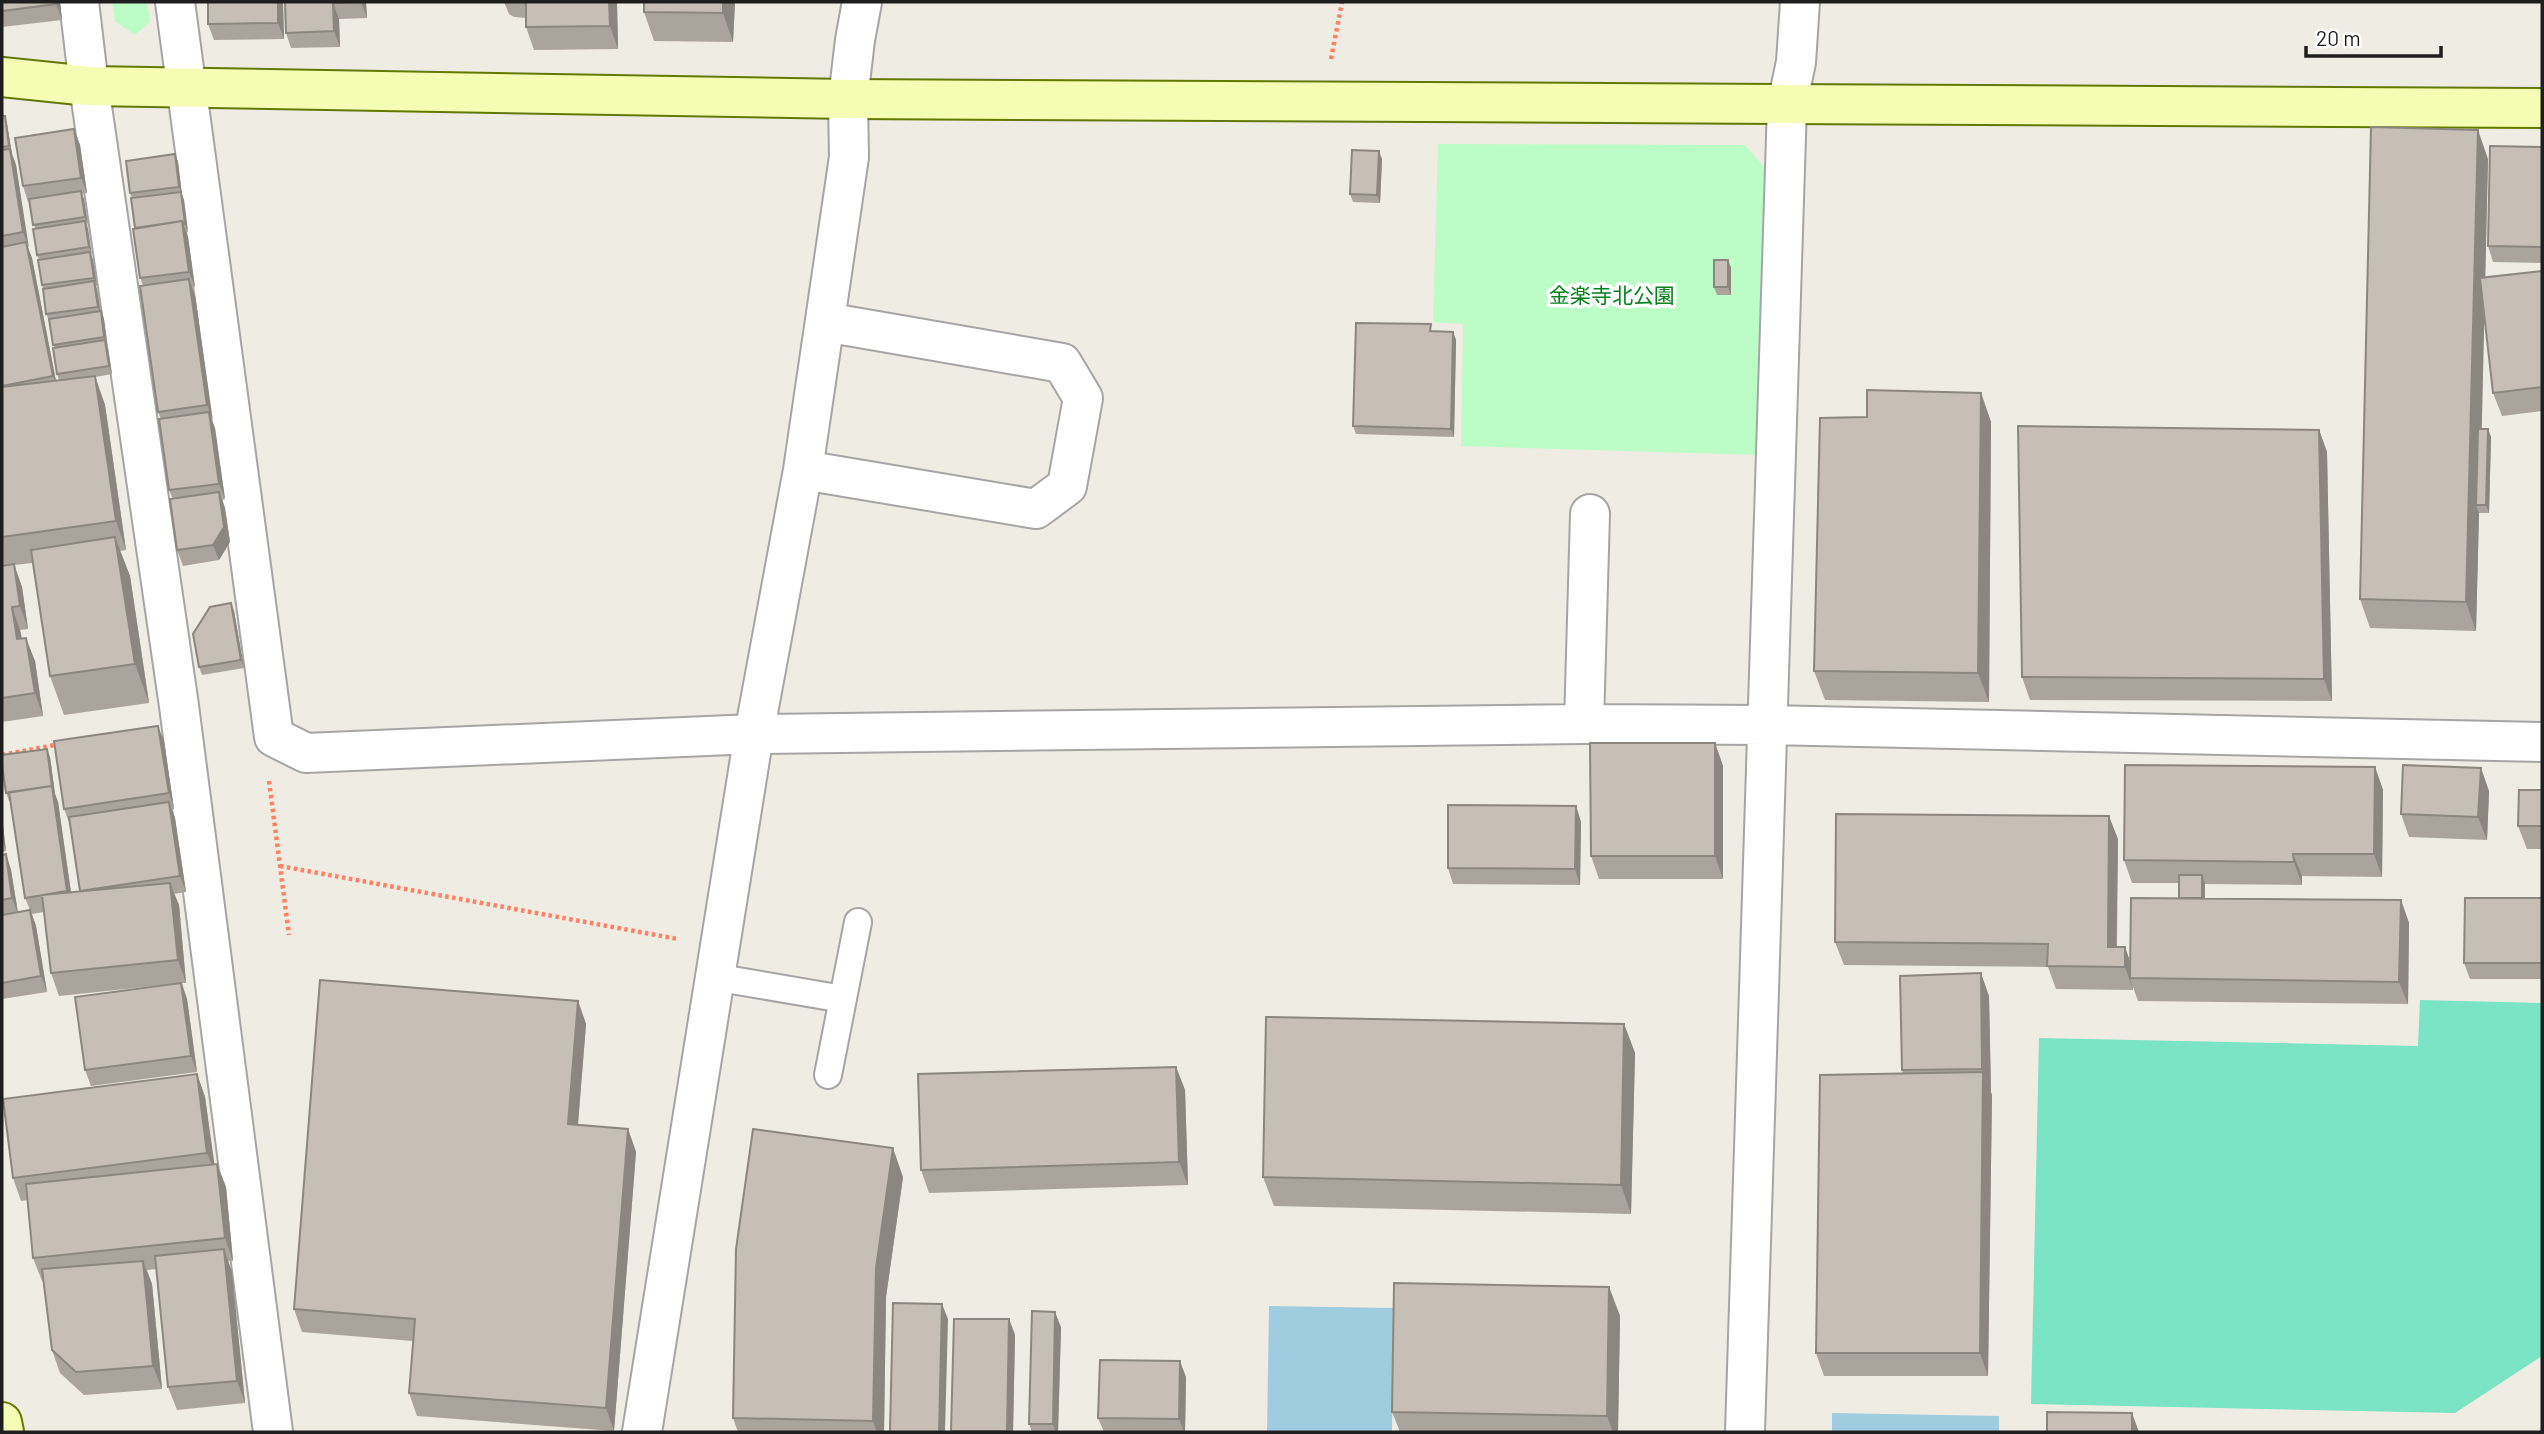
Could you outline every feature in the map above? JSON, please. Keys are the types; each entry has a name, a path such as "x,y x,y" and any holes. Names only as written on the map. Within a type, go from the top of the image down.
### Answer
{"street":[{"path":"79,2 179,706 273,1432"},
{"path":"175,2 274,737 306,753 754,734 1584,724 1767,725 2542,742"},
{"path":"642,1432 754,734 803,470 849,157 848,99 862,2"},
{"path":"1745,1432 1787,105 1796,62 1800,2"},
{"path":"2,77 89,86 848,99 2542,108"},
{"path":"803,470 1036,509 1068,486 1083,398 1062,363 825,322"},
{"path":"1584,724 1590,513"},
{"path":"2,1422 4,1432"}],"lane":[{"path":"828,1075 858,922"},
{"path":"717,962 843,999"}],"path":[{"path":"1329,69 1342,2"},
{"path":"2,755 66,743"},
{"path":"268,776 289,935"},
{"path":"280,866 717,962"}],"green space":[{"path":"112,2 147,2 150,22 135,35 115,21"},
{"name":"金楽寺北公園","path":"1438,144 1745,145 1767,170 1759,455 1461,446 1463,324 1433,322"},
{"path":"2420,1000 2542,1003 2542,1356 2455,1413 2031,1404 2039,1038 2418,1046"}],"water":[{"path":"1269,1306 1394,1308 1392,1432 1267,1432"},
{"path":"1832,1413 1999,1416 1999,1432 1832,1432"}],"building":[{"path":"2,2 56,2 56,4 2,11"},
{"path":"208,2 278,2 278,23 208,24"},
{"path":"285,2 361,2 333,3 334,31 286,33"},
{"path":"526,2 609,2 610,26 526,27"},
{"path":"644,2 723,2 723,13 644,12"},
{"path":"2,116 5,116 9,146 2,147"},
{"path":"2371,127 2478,130 2466,602 2360,599"},
{"path":"74,129 81,178 23,186 15,138"},
{"path":"2490,146 2542,147 2542,247 2488,246"},
{"path":"10,149 23,232 2,236 2,150"},
{"path":"1352,150 1379,151 1377,195 1350,194"},
{"path":"175,154 179,187 130,193 126,161"},
{"path":"81,191 85,217 33,225 29,199"},
{"path":"181,192 185,224 182,221 135,228 131,198"},
{"path":"85,221 89,247 37,255 33,229"},
{"path":"182,221 189,272 140,278 133,229"},
{"path":"26,242 53,376 2,386 2,247"},
{"path":"90,252 94,278 42,285 38,260"},
{"path":"1714,260 1728,260 1728,287 1714,287"},
{"path":"2542,271 2542,387 2493,393 2480,278"},
{"path":"189,279 207,405 158,412 140,286"},
{"path":"94,281 98,307 46,314 43,289"},
{"path":"101,311 104,337 53,345 49,319"},
{"path":"1356,323 1431,324 1430,331 1453,332 1451,429 1353,426"},
{"path":"105,340 109,366 57,374 53,348"},
{"path":"95,376 116,521 2,537 2,387"},
{"path":"1867,390 1981,393 1978,673 1814,671 1820,418 1867,417"},
{"path":"209,412 219,484 169,490 159,419"},
{"path":"2018,426 2319,430 2324,679 2022,677"},
{"path":"2478,429 2488,429 2486,505 2476,505"},
{"path":"219,492 224,527 213,545 177,550 170,499"},
{"path":"115,537 135,664 50,676 31,550"},
{"path":"14,564 20,606 12,607 17,639 26,638 35,693 2,698 2,566"},
{"path":"231,603 241,660 199,667 193,634 210,607"},
{"path":"158,726 169,793 64,809 54,741"},
{"path":"1590,743 1715,743 1715,856 1591,856"},
{"path":"47,749 52,786 6,793 2,755"},
{"path":"2125,765 2375,767 2374,854 2293,854 2294,862 2124,860"},
{"path":"2403,765 2481,768 2478,817 2401,814"},
{"path":"52,786 67,891 25,898 9,792"},
{"path":"2519,790 2542,790 2542,826 2518,826"},
{"path":"169,802 180,876 80,891 69,817"},
{"path":"1448,805 1576,806 1575,869 1448,868"},
{"path":"1836,814 2109,816 2108,947 2125,947 2125,967 2047,966 2048,944 1835,942"},
{"path":"6,854 12,898 2,900 2,855"},
{"path":"2179,875 2202,875 2202,898 2179,898"},
{"path":"170,883 178,960 51,973 42,895"},
{"path":"2131,898 2401,900 2399,982 2130,978"},
{"path":"2465,898 2542,898 2542,963 2464,963"},
{"path":"30,910 41,976 2,983 2,915"},
{"path":"1981,973 1982,1069 1902,1070 1900,976"},
{"path":"320,980 578,1001 568,1124 628,1129 606,1408 409,1393 415,1319 294,1309"},
{"path":"181,983 191,1056 85,1070 75,997"},
{"path":"1266,1017 1624,1024 1621,1185 1263,1177"},
{"path":"1176,1067 1179,1162 921,1170 918,1074"},
{"path":"1983,1072 1980,1353 1816,1353 1820,1075"},
{"path":"197,1074 207,1153 13,1178 3,1099"},
{"path":"753,1129 893,1148 876,1268 873,1421 733,1418 736,1249"},
{"path":"217,1164 225,1238 33,1258 26,1184"},
{"path":"224,1249 237,1381 168,1387 155,1256"},
{"path":"143,1261 153,1366 76,1372 52,1350 42,1269"},
{"path":"1394,1283 1609,1287 1607,1416 1392,1412"},
{"path":"893,1303 942,1304 939,1432 890,1432"},
{"path":"1032,1311 1055,1312 1053,1424 1029,1424"},
{"path":"954,1319 1009,1319 1007,1431 951,1431"},
{"path":"1100,1360 1180,1361 1179,1419 1098,1418"},
{"path":"2047,1412 2132,1413 2132,1432 2047,1432"}]}
